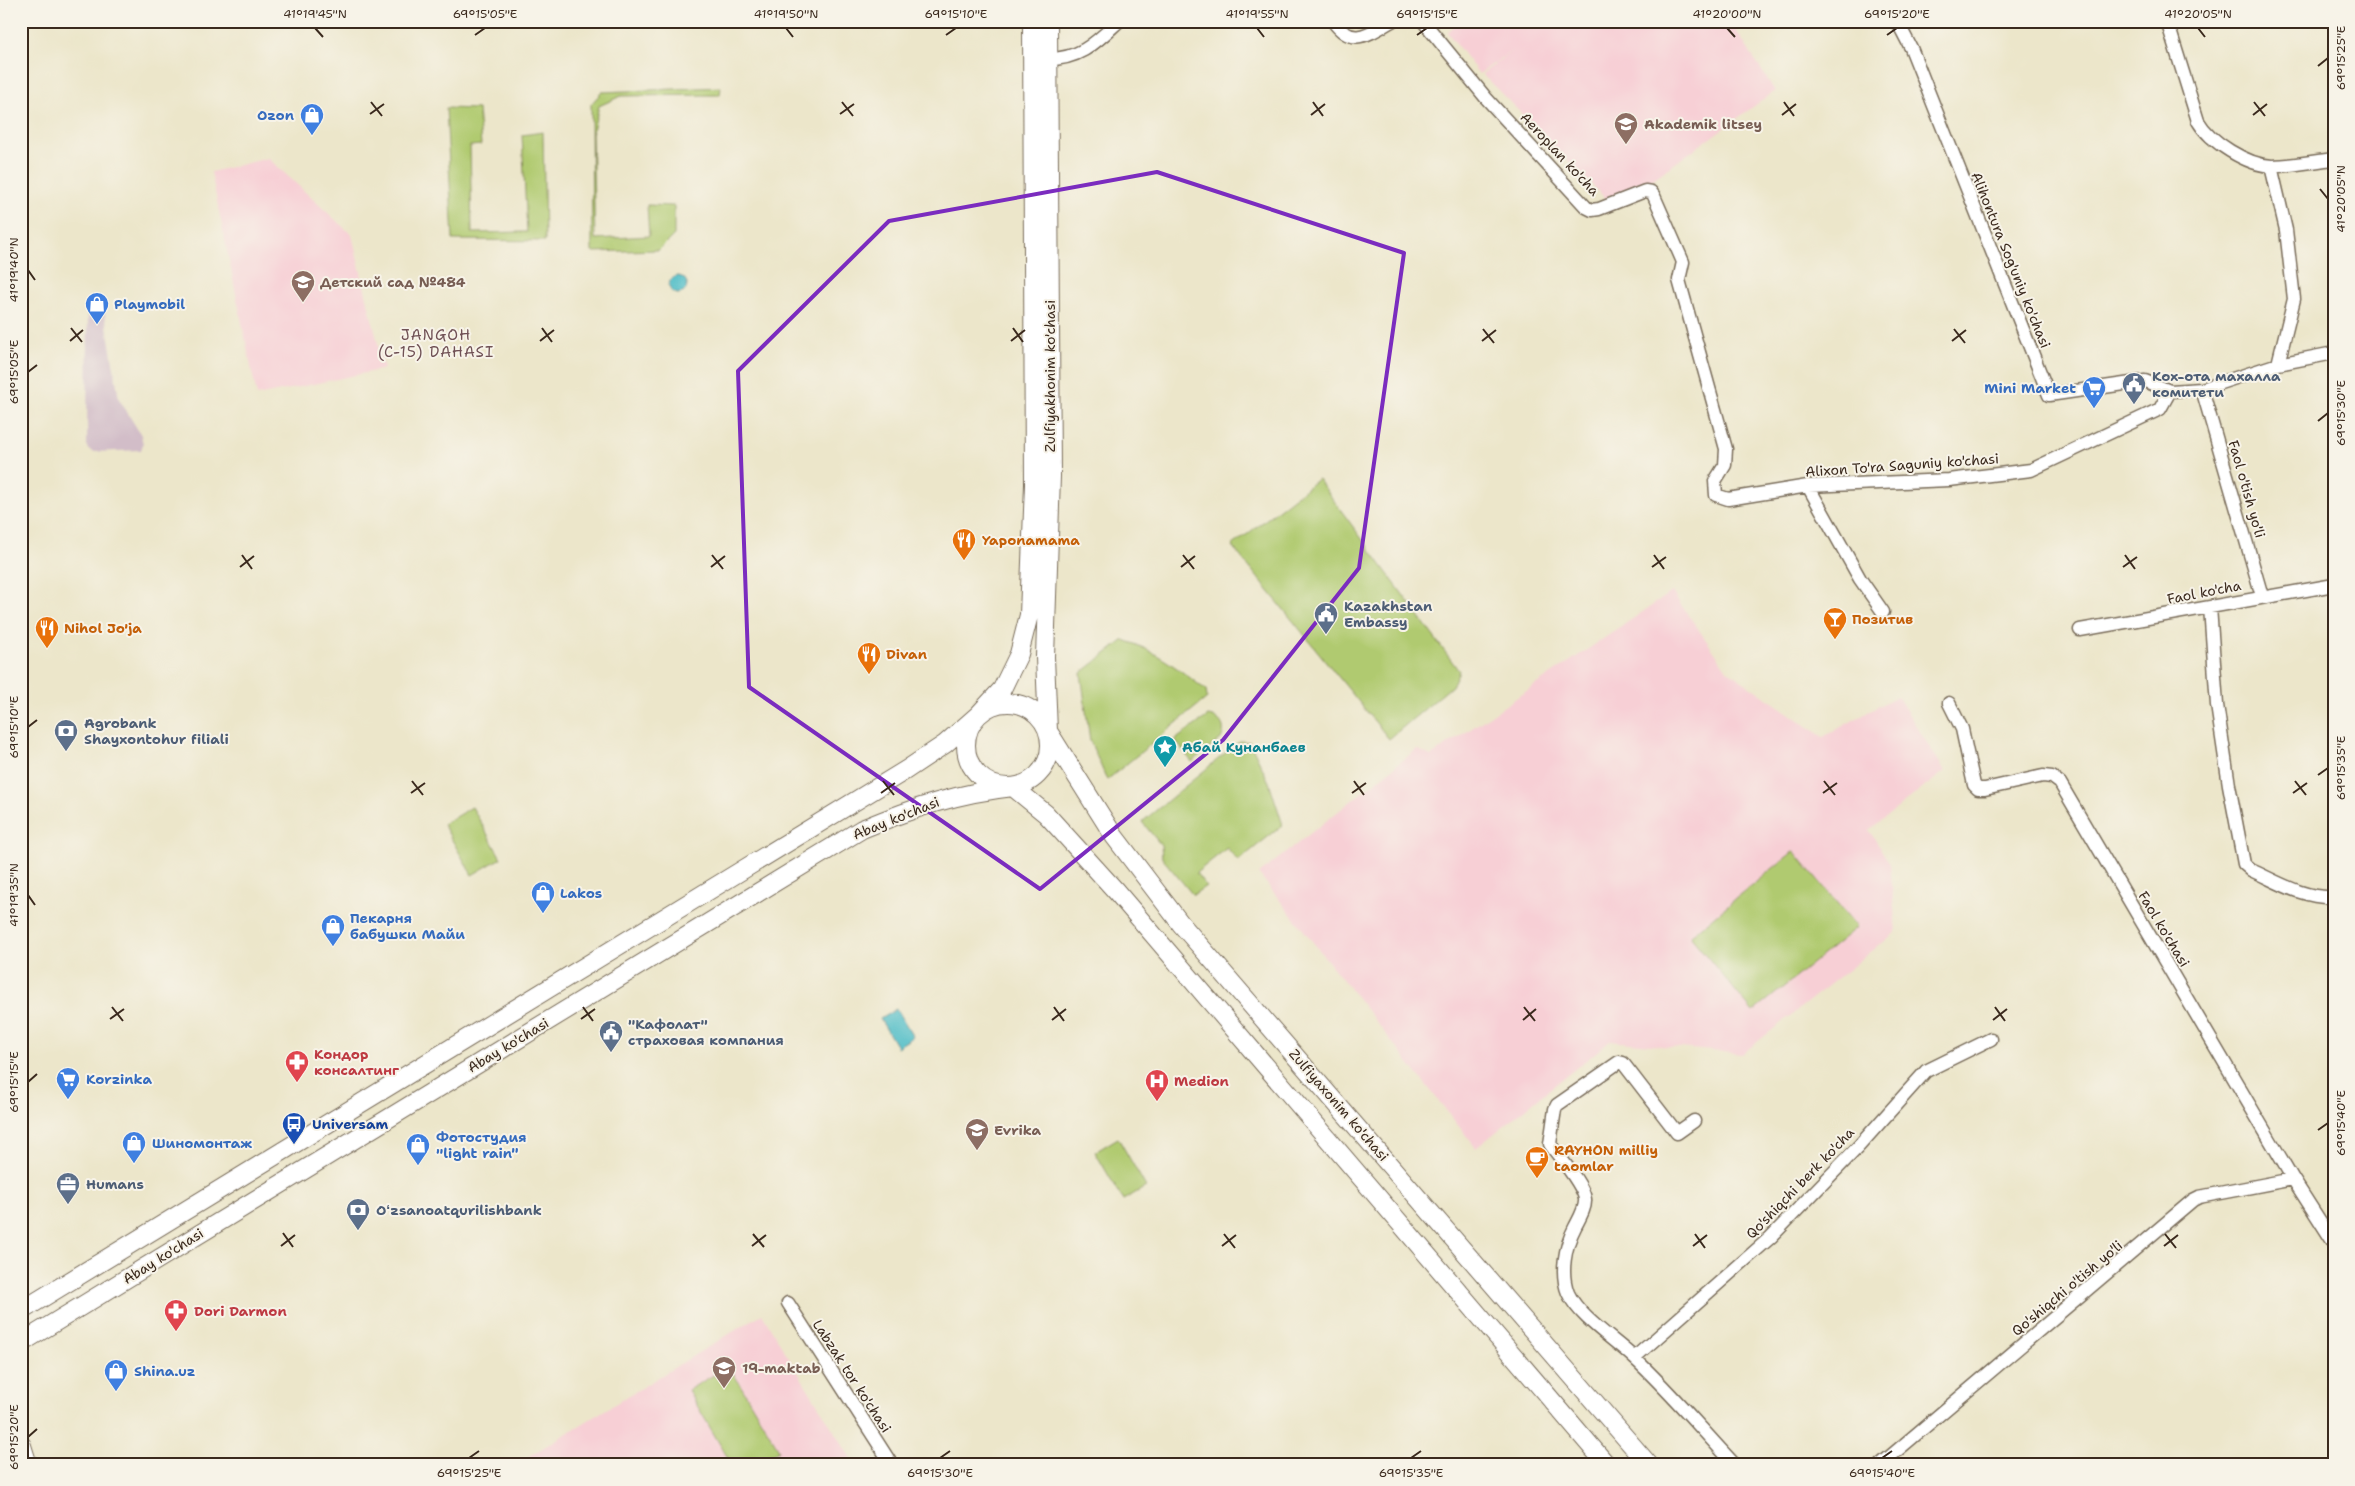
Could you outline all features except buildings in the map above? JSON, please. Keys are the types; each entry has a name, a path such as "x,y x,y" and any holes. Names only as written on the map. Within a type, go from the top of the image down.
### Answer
{"main road":[{"name":"Zulfiyakhonim ko'chasi","path":"978,715 1002,689 1013,669 1029,615 1034,484 1032,21"},
{"name":"Zulfiyakhonim ko'chasi","path":"1048,21 1051,476 1045,657 1048,731"},
{"path":"1017,703 1031,708 1042,718 1048,731 1050,750 1044,768 1030,780 1013,787 998,786 984,780 974,769 968,756 966,742 970,727 978,715 996,704 1017,703"},
{"name":"Abay ko'chasi","path":"21,1311 906,770 945,744 978,715"},
{"name":"Zulfiyaxonim ko'chasi","path":"1048,731 1114,836 1182,924 1649,1465"},
{"path":"1013,787 1046,814 1115,890 1607,1465"},
{"name":"Abay ko'chasi","path":"21,1343 862,828 941,799 978,791 1013,787"},
{"path":"607,953 624,974"},
{"path":"21,1446 27,1465"}],"street":[{"path":"1048,59 1064,59 1080,54 1119,21"},
{"path":"1332,21 1344,33 1356,37 1364,36 1392,21"},
{"name":"Aeroplan ko'cha","path":"1423,21 1486,98 1586,206 1592,210 1599,209 1646,191 1651,192 1654,196 1683,262 1679,280 1726,449 1725,465 1715,481"},
{"name":"Alihontura Sog'uniy ko'chasi","path":"1897,21 1911,48 2049,395 2146,381 2170,391"},
{"path":"2167,21 2198,121 2204,131 2237,155 2271,166 2334,159"},
{"path":"2271,166 2286,230 2294,299 2278,364"},
{"path":"2170,391 2202,389 2278,364 2334,353"},
{"name":"Faol o'tish yo'li","path":"2202,389 2262,596"},
{"name":"Alixon To'ra Saguniy ko'chasi","path":"1715,481 1716,495 1728,499 1808,486 1949,480 2031,470 2160,409 2170,391"},
{"path":"1808,486 1860,579 1883,612"},
{"name":"Faol ko'cha","path":"2080,630 2262,596 2334,585"},
{"path":"2210,606 2217,705 2229,785 2244,864 2251,870 2304,895 2320,898 2334,897"},
{"name":"Faol ko'chasi","path":"1949,703 1962,729 1974,785 1978,789 1986,790 2043,776 2052,777 2060,783 2293,1179 2334,1243"},
{"name":"Qo'shiqchi berk ko'cha","path":"1634,1358 1771,1237 1858,1147 1926,1071 1991,1039"},
{"path":"1694,1121 1677,1133 1623,1063 1619,1062 1555,1109 1550,1144 1581,1188 1585,1199 1582,1213 1567,1250 1564,1266 1565,1283 1569,1295 1578,1309 1634,1358 1735,1465"},
{"name":"Qo'shiqchi o'tish yo'li","path":"1880,1465 2193,1200 2199,1197 2293,1179"},
{"name":"Labzak tor ko'chasi","path":"788,1303 892,1465"}],"highlighted area":[{"path":"1157,172 1404,253 1359,568 1223,740 1040,889 749,687 738,371 889,221"}],"shaded area":[{"name":"Akademik litsey","path":"1460,21 1730,21 1775,91 1645,185 1607,200 1482,74 1513,50 1479,74 1447,32"},
{"name":"Детский сад №484","path":"268,158 352,235 384,369 257,396 211,172"},
{"path":"88,302 103,302 119,399 141,435 143,444 141,450 93,452 87,448"},
{"path":"1672,592 1728,671 1823,737 1897,696 1945,771 1869,830 1890,864 1896,932 1742,1054 1610,1041 1476,1148 1259,874 1417,749 1431,756"},
{"name":"19-maktab","path":"762,1314 855,1465 515,1465"}],"green space":[{"path":"721,87 720,95 621,96 599,106 592,134 595,239 649,236 647,205 674,206 674,235 659,250 592,252 591,104 602,92"},
{"path":"446,108 478,109 481,145 470,146 472,233 527,232 522,135 543,132 545,241 453,240"},
{"path":"1318,479 1459,671 1452,686 1389,739 1232,546"},
{"path":"1124,640 1146,649 1177,668 1206,690 1207,698 1107,780 1090,741 1081,673"},
{"path":"1208,716 1213,717 1222,724 1223,735 1221,739 1192,762 1175,740"},
{"path":"1240,741 1250,742 1269,782 1283,825 1238,861 1227,848 1196,873 1206,886 1193,895 1162,858 1161,845 1142,822"},
{"path":"472,807 501,858 472,875 443,824"},
{"path":"1794,851 1857,927 1753,1012 1690,936"},
{"path":"1118,1138 1146,1187 1123,1200 1095,1152"},
{"path":"729,1366 779,1450 754,1465 732,1465 688,1390"}],"water":[{"path":"674,276 682,276 687,281 685,292 674,294 669,289 669,281"},
{"path":"896,1009 913,1037 897,1047 880,1019"}],"place":[{"name":"Ozon","path":"312,136"},
{"name":"Akademik litsey","path":"1626,145"},
{"name":"Детский сад №484","path":"303,303"},
{"name":"Playmobil","path":"97,325"},
{"name":"Кох-ота махалла комитети","path":"2134,405"},
{"name":"Mini Market","path":"2094,409"},
{"name":"Yaponamama","path":"964,561"},
{"name":"Kazakhstan Embassy","path":"1326,635"},
{"name":"Позитив","path":"1835,640"},
{"name":"Nihol Jo'ja","path":"47,649"},
{"name":"Divan","path":"869,675"},
{"name":"Agrobank Shayxontohur filiali","path":"66,752"},
{"name":"Абай Кунанбаев","path":"1165,768"},
{"name":"Lakos","path":"543,914"},
{"name":"Пекарня бабушки Майи","path":"333,947"},
{"name":"\"Кафолат\" страховая компания","path":"611,1053"},
{"name":"Кондор консалтинг","path":"297,1083"},
{"name":"Korzinka","path":"68,1100"},
{"name":"Medion","path":"1157,1102"},
{"name":"Universam","path":"294,1145"},
{"name":"Evrika","path":"977,1151"},
{"name":"Шиномонтаж","path":"134,1164"},
{"name":"Фотостудия \"light rain\"","path":"418,1166"},
{"name":"RAYHON milliy taomlar","path":"1537,1179"},
{"name":"Humans","path":"68,1205"},
{"name":"Oʻzsanoatqurilishbank","path":"358,1231"},
{"name":"Dori Darmon","path":"176,1332"},
{"name":"19-maktab","path":"724,1389"},
{"name":"Shina.uz","path":"116,1392"}],"district":[{"name":"JANGOH (C-15) DAHASI","path":"436,344"}]}
